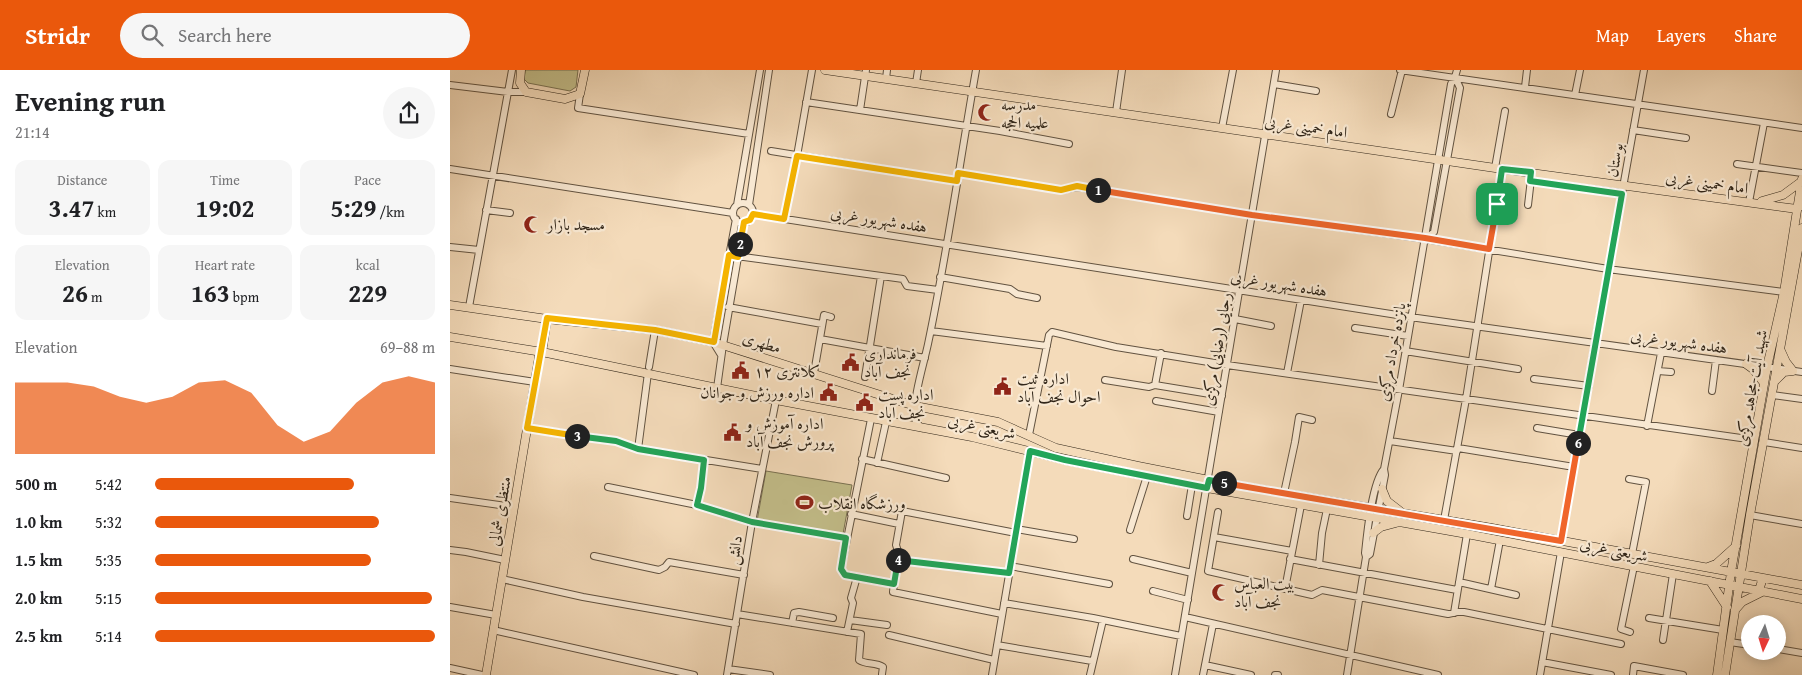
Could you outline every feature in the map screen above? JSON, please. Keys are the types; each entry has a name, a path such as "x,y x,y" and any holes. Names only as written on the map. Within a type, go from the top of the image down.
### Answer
{"main road":[{"path":"521,70 520,83 526,92 565,99 580,94 585,70"},
{"name":"امام خمینی غربی","path":"825,70 866,73 886,79 1447,161 1800,207"},
{"path":"1752,202 1783,195 1802,180"},
{"name":"شهید آیت-مجاهد مرکزی","path":"1731,609 1731,572 1767,367 1800,207 1802,180"},
{"path":"1800,207 1802,217"},
{"name":"شهید آیت-مجاهد مرکزی","path":"1731,609 1739,586 1750,514 1801,242 1802,228"},
{"name":"مطهری","path":"450,305 655,330 714,342 915,407 998,422 1056,448"},
{"name":"منتظری شمالی","path":"484,675 502,579 545,318"},
{"name":"شریعتی غربی","path":"450,337 648,370 717,388 972,437 1065,460 1207,488 1500,540 1802,599"},
{"path":"1773,384 1784,372 1793,371 1783,357 1781,348"},
{"path":"1746,364 1753,369 1764,383"},
{"name":"شریعتی غربی","path":"1056,448 1209,480 1444,520 1802,585"},
{"path":"1382,489 1387,501 1404,513"},
{"path":"1373,533 1390,524 1401,522"},
{"path":"1707,568 1716,564 1736,546"},
{"path":"1725,675 1730,642 1729,619 1731,609 1762,592 1760,587 1763,578"},
{"path":"1710,581 1731,609"},
{"path":"1717,675 1723,630 1729,619"}],"street":[{"path":"469,307 512,70"},
{"path":"721,355 714,342 760,70"},
{"path":"744,222 750,220 753,214 749,205 769,70"},
{"path":"784,219 812,70"},
{"path":"886,79 887,70"},
{"path":"916,83 918,70"},
{"path":"906,425 912,418 915,407 931,331 968,126 976,70"},
{"path":"1116,112 1122,70"},
{"path":"1222,128 1233,70"},
{"name":"رجایی (رضایی) مرکزی","path":"1175,675 1276,70"},
{"path":"1392,114 1401,70 1456,73 1575,95 1802,128"},
{"path":"1525,87 1527,70"},
{"path":"1575,95 1580,70"},
{"name":"بوستان","path":"1561,541 1589,386 1594,344 1644,70"},
{"path":"860,110 866,73"},
{"name":"پانزده خرداد مرکزی","path":"1375,508 1385,475 1384,469 1406,351 1437,159 1452,84 1456,73"},
{"name":"پانزده خرداد مرکزی","path":"1425,238 1434,232 1460,88 1456,73"},
{"path":"1274,84 1316,91"},
{"path":"450,85 508,92 526,92"},
{"path":"580,94 578,108 749,134"},
{"path":"806,102 968,126 1069,144"},
{"path":"1444,520 1466,399 1489,249 1505,111"},
{"path":"1752,202 1764,122"},
{"path":"1633,130 1686,138"},
{"path":"771,151 957,181"},
{"path":"1737,164 1802,172"},
{"path":"450,169 735,216 744,222"},
{"path":"1528,205 1531,172"},
{"path":"958,173 1061,190 1077,186 1252,215 1425,238 1608,268 1784,292"},
{"path":"1530,181 1622,194"},
{"path":"737,205 743,203 749,205"},
{"path":"486,210 510,213"},
{"name":"هفده شهریور غربی","path":"753,214 1410,317 1802,372"},
{"path":"717,388 744,222"},
{"path":"450,247 479,250"},
{"path":"729,255 903,279 908,286 938,290"},
{"path":"865,377 881,276"},
{"path":"940,277 1010,289 1017,294 1037,298"},
{"path":"1287,374 1301,300"},
{"path":"720,306 822,324"},
{"path":"814,373 824,315 831,317"},
{"path":"1235,319 1271,326"},
{"path":"1355,328 1408,336"},
{"path":"638,449 655,330"},
{"path":"931,331 1047,346"},
{"path":"1028,436 1049,335 1052,332 1116,347 1227,365 1582,417 1755,440"},
{"path":"820,339 925,358"},
{"path":"1406,351 1518,370"},
{"path":"1155,385 1161,353"},
{"path":"1647,426 1661,353"},
{"path":"1712,391 1716,360"},
{"path":"450,369 535,382"},
{"path":"1658,371 1670,372"},
{"path":"1534,379 1589,386"},
{"path":"1106,380 1149,387 1155,385 1222,396"},
{"path":"1772,395 1802,399"},
{"name":"دانش","path":"728,672 752,522 776,400"},
{"path":"1156,401 1219,412"},
{"path":"915,407 915,420 918,426 922,428"},
{"path":"1284,493 1299,417 1312,420"},
{"path":"871,419 841,569 845,575 894,584"},
{"path":"877,463 886,422"},
{"path":"527,428 616,441 638,449 762,469"},
{"path":"1537,428 1579,435"},
{"path":"1390,441 1574,467"},
{"path":"1764,442 1802,448"},
{"path":"994,675 994,660 1030,451"},
{"path":"862,459 946,478"},
{"path":"697,505 704,460"},
{"name":"پانزده خرداد مرکزی","path":"1375,508 1380,474 1384,469"},
{"path":"1130,530 1147,476"},
{"path":"1630,479 1646,482 1632,554"},
{"path":"1187,516 1192,485"},
{"path":"608,487 697,505 752,522 846,538"},
{"path":"450,498 514,507"},
{"path":"1285,588 1301,505"},
{"path":"1347,675 1366,556 1364,553 1375,508"},
{"path":"1319,565 1322,533 1327,509"},
{"path":"1002,614 893,592 898,560 896,545 902,511 1074,540"},
{"path":"1218,512 1208,571 1312,595 1322,590 1448,614 1464,612 1621,644"},
{"path":"851,514 899,524"},
{"path":"1750,514 1802,524"},
{"path":"1366,556 1370,554 1373,518"},
{"path":"1454,613 1467,534"},
{"path":"1214,537 1292,551"},
{"path":"1491,589 1500,540"},
{"path":"450,550 505,560"},
{"path":"1540,675 1561,552"},
{"path":"594,556 659,570 669,562 744,575"},
{"path":"1133,559 1192,573"},
{"path":"898,560 1009,570 1109,584"},
{"path":"1290,560 1457,590"},
{"path":"1630,632 1622,629 1634,566"},
{"path":"1663,640 1673,574"},
{"path":"847,632 854,603 852,598 856,577"},
{"path":"502,579 583,597 736,624"},
{"path":"1459,582 1516,595"},
{"path":"1153,591 1188,600"},
{"path":"1004,603 1181,636"},
{"path":"450,606 496,614"},
{"path":"792,623 794,614 799,612 833,618"},
{"path":"737,614 861,634 859,660 879,665 882,667 883,675"},
{"path":"1185,617 1438,675"},
{"path":"1649,618 1723,630"},
{"path":"850,620 887,625"},
{"path":"1090,675 1103,620"},
{"path":"1203,675 1213,624"},
{"path":"493,630 694,675"},
{"path":"889,635 994,660"},
{"path":"1730,642 1741,644"},
{"path":"997,645 1092,661"},
{"path":"1786,650 1802,653"},
{"path":"1542,662 1611,675"},
{"path":"1205,665 1251,675"},
{"path":"1633,675 1634,666 1683,675"},
{"path":"450,668 484,675"},
{"path":"728,672 770,675"}],"shaded area":[{"path":"525,70 578,70 576,87 570,91 528,83 524,79"},
{"name":"ورزشگاه انقلاب","path":"766,471 852,485 843,534 757,521"}],"place":[{"name":"مدرسه علمیه الحجه","path":"987,113"},
{"name":"مسجد بازار","path":"533,224"},
{"name":"فرمانداری نجف آباد","path":"850,362"},
{"name":"کلانتری ۱۲","path":"740,371"},
{"name":"اداره ثبت احوال نجف آباد","path":"1003,387"},
{"name":"اداره ورزش و جوانان","path":"828,392"},
{"name":"اداره پست نجف آباد","path":"864,403"},
{"name":"اداره آموزش و پرورش نجف آباد","path":"732,432"},
{"name":"ورزشگاه انقلاب","path":"804,503"},
{"name":"بیت العباس نجف آباد","path":"1220,592"}],"route":[{"path":"797,156 957,181 958,173 1061,190 1077,186 1252,215 1425,238 1489,249 1497,204 1502,169 1531,172 1530,181 1622,194 1594,344 1589,386 1561,541 1209,480 1207,488 1065,460 1030,451 1009,573 898,560 894,584 845,575 841,569 846,538 752,522 697,505 704,460 638,449 616,441 527,428 547,318 655,330 714,342 729,255 738,257 744,222 750,220 753,214 784,219 797,156"}]}
